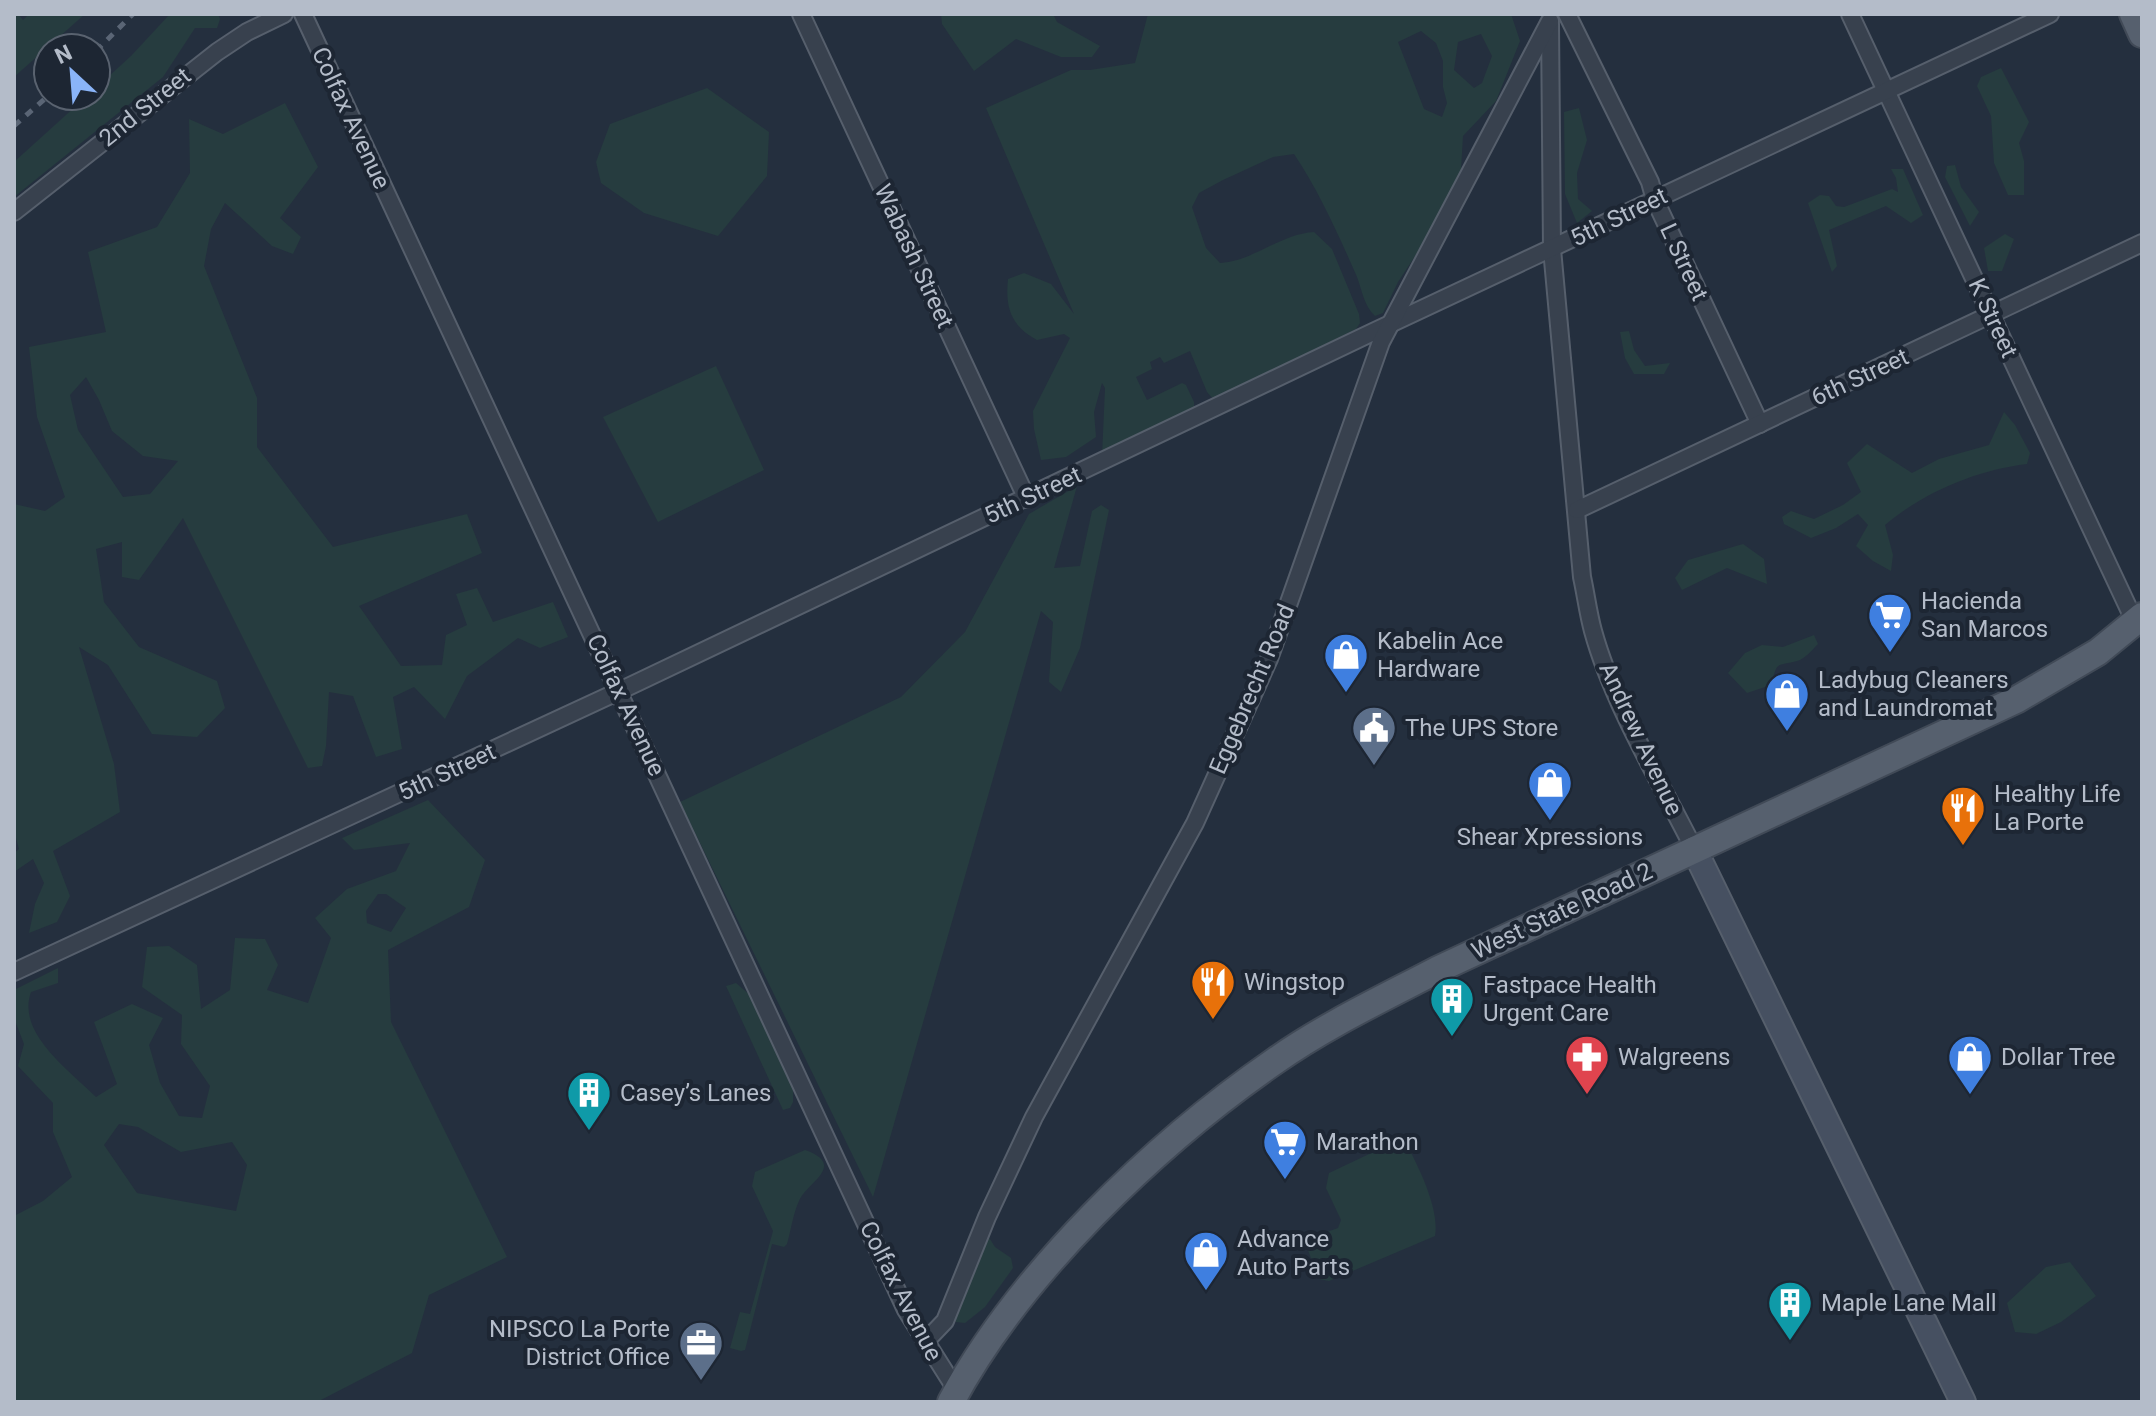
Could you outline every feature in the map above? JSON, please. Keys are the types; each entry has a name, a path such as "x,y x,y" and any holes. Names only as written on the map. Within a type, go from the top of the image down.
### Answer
{"main road":[{"path":"2133,14 2142,34"},
{"name":"West State Road 2","path":"954,1396 999,1328 1053,1258 1117,1191 1193,1125 1275,1061 1356,1012 1439,969 2016,700 2098,652 2139,619"}],"street":[{"name":"2nd Street","path":"14,212 217,52 247,32 284,14"},
{"name":"Colfax Avenue","path":"303,14 906,1310 954,1396"},
{"name":"Wabash Street","path":"801,14 1027,499"},
{"name":"L Street","path":"1567,14 1650,182 1655,200 1760,424"},
{"name":"K Street","path":"1850,14 1991,315 2139,619"},
{"name":"5th Street","path":"14,972 619,692 2050,14"},
{"name":"Andrew Avenue","path":"1550,18 1552,249 1582,577 1593,630 1602,659 1625,710 1963,1402"},
{"name":"Eggebrecht Road","path":"925,1342 945,1321 987,1217 1034,1117 1195,823 1269,659 1381,342 1550,18"},
{"name":"6th Street","path":"1577,510 2142,243"}],"green space":[{"path":"14,14 23,20 29,14 85,14 65,32 32,32 32,61 14,77"},
{"path":"170,14 218,14 217,28 195,28 163,77 14,197 14,162 69,112 112,112 112,73"},
{"path":"941,14 1053,14 1057,22 1100,46 1092,57 1061,57 1016,39 974,71 942,24"},
{"path":"1148,14 1511,14 1520,41 1496,101 1463,136 1461,170 1433,229 1398,282 1383,313 1375,316 1368,308 1328,214 1294,154 1273,157 1199,193 1192,207 1206,248 1220,263 1244,258 1290,237 1314,232 1332,249 1359,314 1360,323 1356,329 1214,400 1207,392 1190,351 1164,363 1160,357 1150,362 1152,369 1136,377 1147,400 1182,383 1194,402 1194,409 1102,456 1105,388 1102,383 1094,412 1096,437 1066,457 1041,460 1033,411 1070,338 1064,334 1037,340 1021,329 1009,307 1008,279 1024,273 1051,284 1074,314 986,108 1071,70 1135,63","holes":["1421,31 1436,43 1443,61 1443,87 1447,103 1442,117 1424,109 1398,42","1481,34 1492,56 1482,83 1474,88 1454,70 1458,42"]},
{"path":"2001,68 2029,122 2019,143 2024,161 2024,195 2008,195 1994,163 1991,116 1977,86 1981,77"},
{"path":"707,88 769,132 767,176 718,236 644,213 601,183 596,162 610,124"},
{"path":"285,103 318,167 280,218 301,237 293,254 272,246 225,203 211,229 204,266 257,398 257,447 333,547 467,514 482,553 359,606 401,666 442,665 446,635 467,625 456,594 477,588 493,622 553,602 568,637 540,648 518,638 467,676 445,719 414,687 393,697 402,749 376,757 353,696 329,692 322,766 308,768 183,518 139,580 122,577 122,542 96,549 104,602 139,647 217,681 225,708 197,737 152,734 108,665 79,647 114,764 120,812 53,851 70,896 57,922 29,933 35,904 44,883 33,859 14,872 14,853 19,849 14,831 14,504 45,511 65,497 37,417 29,347 106,332 88,252 157,227 190,173 189,119 223,134","holes":["86,377 112,431 143,456 178,461 150,494 123,497 78,430 70,395"]},
{"path":"1579,108 1587,140 1577,173 1578,199 1592,211 1577,223 1565,194 1564,112"},
{"path":"1955,165 1961,187 1979,212 1970,226 1945,177 1947,166"},
{"path":"1891,169 1903,169 1923,215 1911,223 1886,206 1829,230 1837,266 1832,272 1808,203 1820,195 1829,196 1836,206 1844,207 1892,189 1898,192"},
{"path":"2005,234 2014,239 2002,271 1988,271 1984,248"},
{"path":"1629,331 1634,350 1645,366 1670,363 1664,374 1634,374 1625,358 1620,332"},
{"path":"716,366 764,470 658,522 603,417"},
{"path":"2004,412 2030,453 2027,464 1970,477 1900,513 1885,525 1893,555 1891,571 1856,546 1868,525 1858,514 1836,528 1811,538 1784,524 1782,517 1791,511 1814,519 1861,492 1847,463 1867,444 1912,473 1939,459 1989,445"},
{"path":"1077,486 1054,568 1080,566 1092,511 1101,505 1109,510 1080,648 1061,692 1049,682 1053,622 1041,611 873,1197 680,802 901,697 965,632 1029,514"},
{"path":"1743,544 1764,559 1767,584 1727,568 1682,590 1675,578 1688,560"},
{"path":"1814,635 1818,644 1800,660 1778,666 1771,685 1747,693 1728,673 1745,653 1762,645 1783,647"},
{"path":"428,800 485,860 469,907 388,950 391,1022 507,1257 429,1295 412,1353 317,1402 14,1402 14,1216 43,1201 72,1177 53,1132 53,1103 18,1066 24,1044 14,1018 14,990 58,968 58,983 31,992 28,1007 31,1022 48,1050 96,1097 117,1084 94,1022 132,1004 163,1018 149,1045 160,1083 179,1116 202,1118 210,1086 181,1044 182,1015 142,987 147,947 169,946 197,965 201,1009 230,990 235,938 265,939 278,965 267,990 308,1003 331,938 315,918 347,889 396,871 410,843 354,850 342,838","holes":["378,894 386,894 406,908 391,932 367,923 366,911","119,1124 138,1127 181,1152 232,1142 247,1165 236,1211 137,1193 104,1145"]},
{"path":"736,983 750,995 793,1087 790,1108 783,1110 726,986"},
{"path":"1403,1138 1431,1199 1435,1236 1329,1281 1319,1279 1304,1240 1338,1228 1341,1220 1326,1188 1329,1173"},
{"path":"805,1150 817,1156 824,1168 799,1201 787,1244 784,1247 772,1244 745,1350 730,1348 740,1312 750,1314 773,1231 752,1186 755,1172"},
{"path":"988,1236 995,1247 1011,1258 1013,1268 985,1307 965,1323 956,1322 954,1318"},
{"path":"2070,1262 2096,1296 2061,1322 2036,1334 2015,1332 2007,1303 2046,1267"}],"railway":[{"path":"112,35 133,14"},
{"path":"14,126 32,110"}],"place":[{"name":"Hacienda San Marcos","path":"1890,654"},
{"name":"Kabelin Ace Hardware","path":"1346,694"},
{"name":"Ladybug Cleaners and Laundromat","path":"1787,733"},
{"name":"The UPS Store","path":"1374,767"},
{"name":"Shear Xpressions","path":"1550,822"},
{"name":"Healthy Life La Porte","path":"1963,847"},
{"name":"Wingstop","path":"1213,1021"},
{"name":"Fastpace Health Urgent Care","path":"1452,1038"},
{"name":"Walgreens","path":"1587,1096"},
{"name":"Dollar Tree","path":"1970,1096"},
{"name":"Casey’s Lanes","path":"589,1132"},
{"name":"Marathon","path":"1285,1181"},
{"name":"Advance Auto Parts","path":"1206,1292"},
{"name":"Maple Lane Mall","path":"1790,1342"},
{"name":"NIPSCO La Porte District Office","path":"701,1382"}]}
